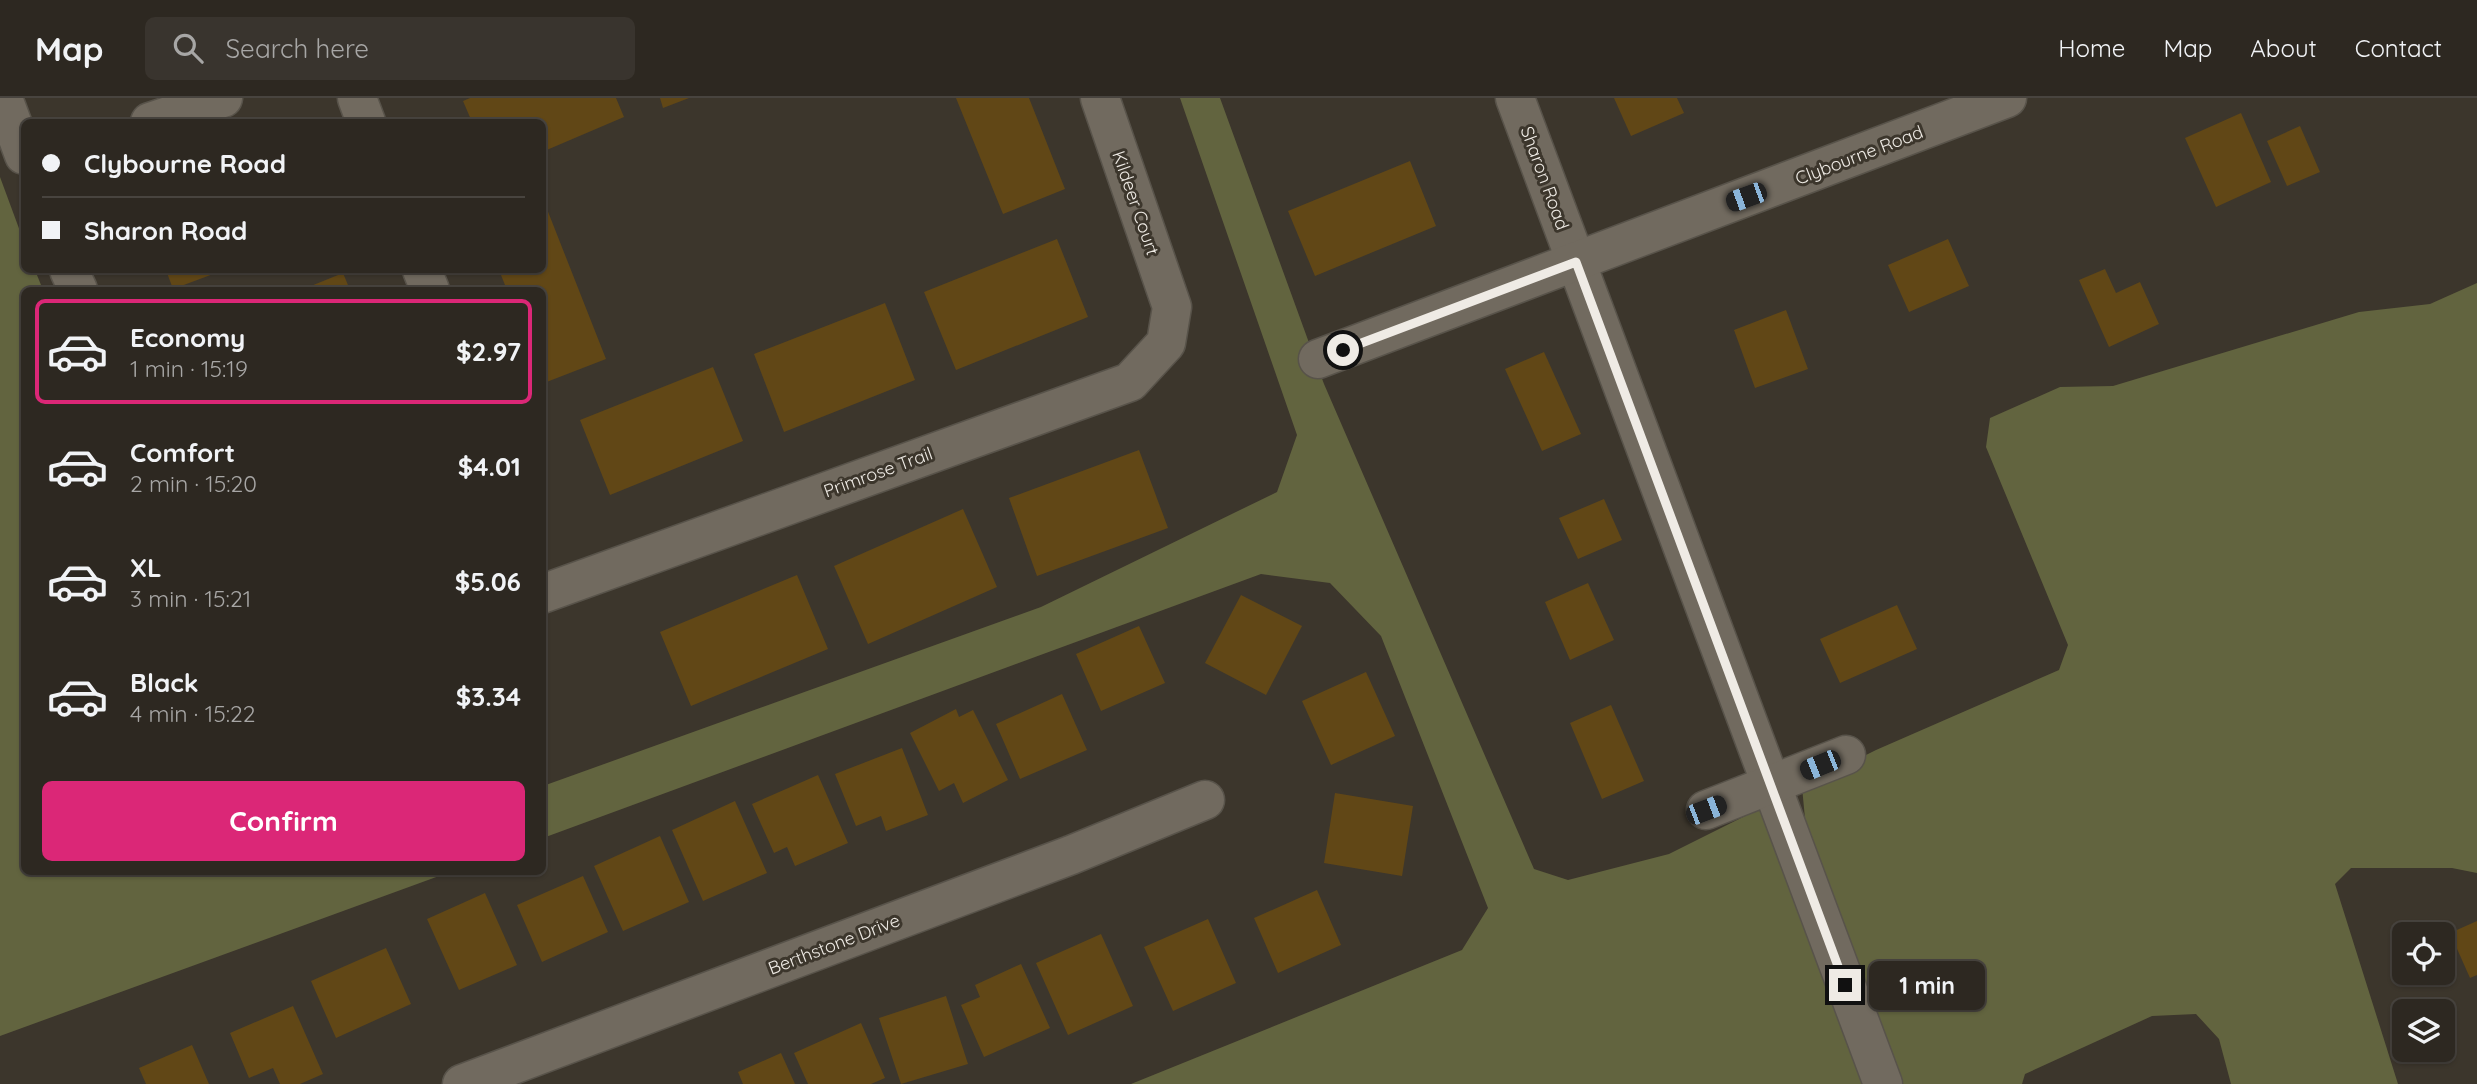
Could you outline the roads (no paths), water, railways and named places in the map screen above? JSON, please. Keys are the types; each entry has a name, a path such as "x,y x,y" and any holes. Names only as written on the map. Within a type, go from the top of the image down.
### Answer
{"street":[{"path":"3,98 21,147"},
{"path":"159,119 223,98"},
{"path":"357,98 365,119"},
{"name":"Kildeer Court","path":"1100,98 1172,307"},
{"name":"Sharon Road","path":"1516,98 1883,1084"},
{"name":"Clybourne Road","path":"1318,359 2007,98"},
{"name":"Primrose Trail","path":"546,589 1130,382 1167,344 1172,307"},
{"path":"1706,810 1846,755"},
{"name":"Berthstone Drive","path":"463,1084 1071,855 1205,800"}]}
